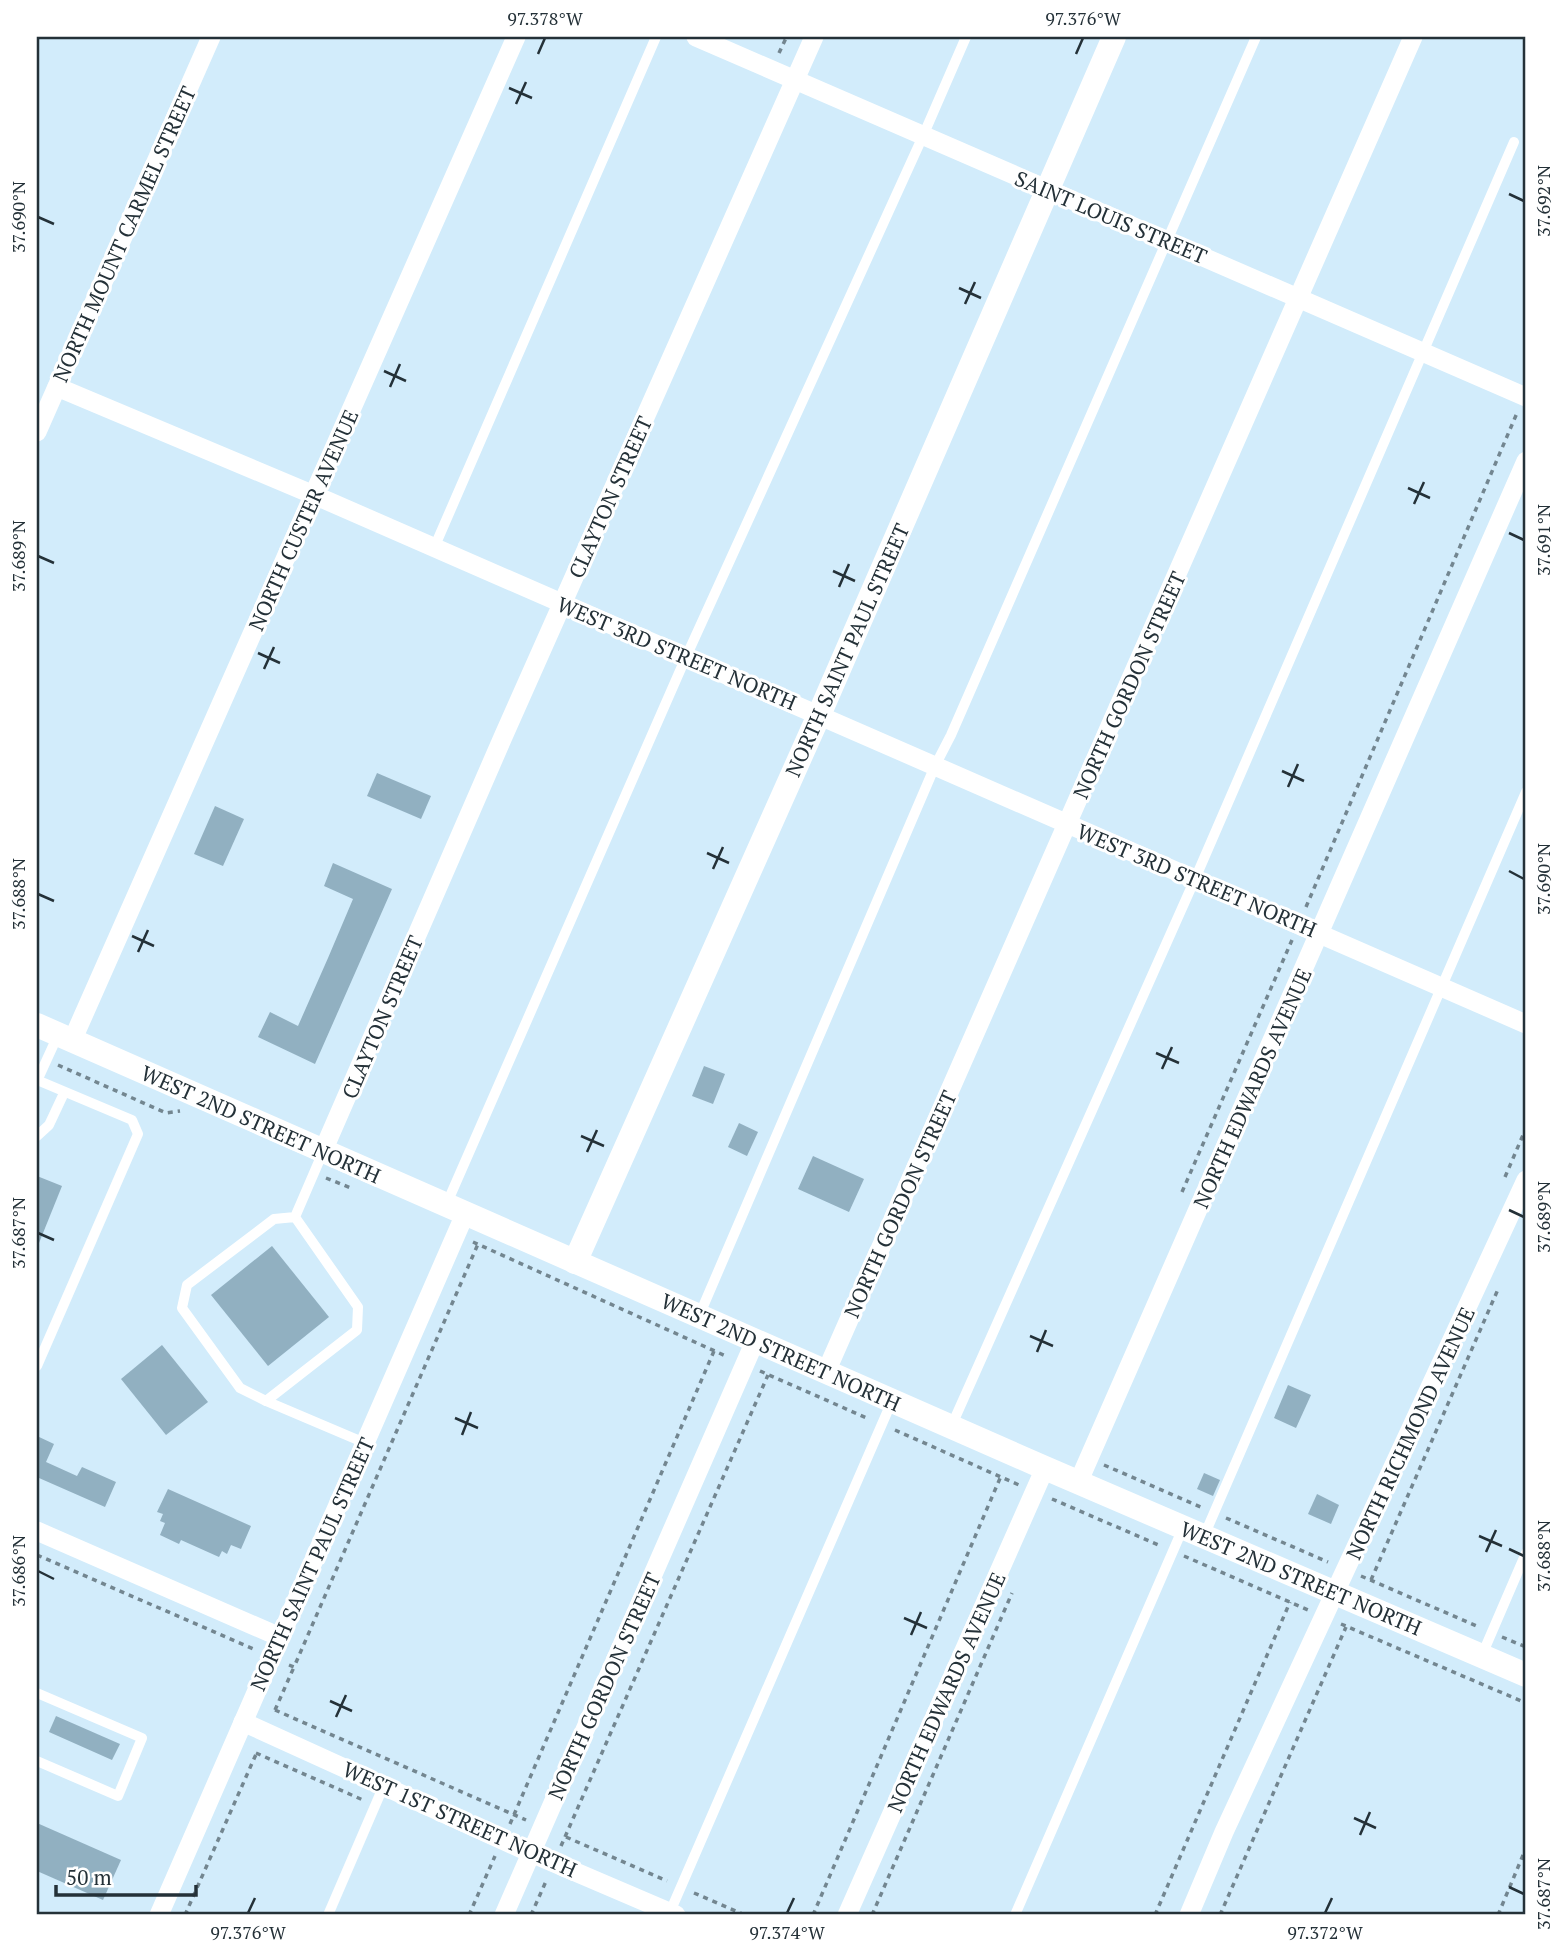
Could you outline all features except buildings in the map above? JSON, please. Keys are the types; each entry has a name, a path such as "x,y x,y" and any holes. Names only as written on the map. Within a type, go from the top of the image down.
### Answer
{"street":[{"name":"NORTH MOUNT CARMEL STREET","path":"37,432 211,37"},
{"name":"NORTH CUSTER AVENUE","path":"55,1034 314,495 516,37"},
{"name":"SAINT LOUIS STREET","path":"696,37 1423,352 1522,406"},
{"name":"CLAYTON STREET","path":"319,1162 562,604 814,37"},
{"name":"NORTH SAINT PAUL STREET","path":"575,1262 818,715 1114,37"},
{"name":"NORTH GORDON STREET","path":"826,1372 1413,37"},
{"name":"WEST 3RD STREET NORTH","path":"57,387 314,495 1526,1024"},
{"name":"NORTH EDWARDS AVENUE","path":"1078,1483 1526,461"},
{"name":"WEST 2ND STREET NORTH","path":"55,1034 319,1162 456,1218 575,1262 1078,1483 1526,1675"},
{"name":"NORTH RICHMOND AVENUE","path":"1189,1915 1224,1832 1526,1180"},
{"name":"NORTH SAINT PAUL STREET","path":"159,1915 365,1443 456,1218"},
{"name":"NORTH GORDON STREET","path":"504,1915 755,1341"},
{"name":"NORTH EDWARDS AVENUE","path":"846,1915 1045,1468"},
{"path":"37,1531 280,1637"},
{"name":"WEST 1ST STREET NORTH","path":"243,1722 531,1853 673,1914"}],"lane":[{"path":"434,548 656,37"},
{"path":"456,1218 686,657 966,37"},
{"path":"699,1317 935,766 951,735 1256,37"},
{"path":"951,1427 1195,879 1514,142"},
{"path":"1015,1915 1173,1551 1214,1513 1526,792"},
{"path":"37,1366 138,1134 132,1120 37,1081 55,1034"},
{"path":"37,1136 49,1125 64,1093"},
{"path":"295,1217 319,1162"},
{"path":"266,1401 357,1329 358,1307 295,1217"},
{"path":"295,1217 274,1219 187,1285 182,1308 240,1388 365,1443"},
{"path":"673,1914 681,1887 892,1401"},
{"path":"1482,1655 1526,1553"},
{"path":"37,1693 142,1738 117,1796 37,1761"},
{"path":"328,1915 384,1785"}],"path":[{"path":"772,69 785,37"},
{"path":"1182,1192 1522,406"},
{"path":"47,1060 166,1113 184,1110"},
{"path":"319,1162 351,1188"},
{"path":"456,1218 478,1244 882,1425 1526,1703"},
{"path":"185,1915 478,1244"},
{"path":"1371,1580 1504,1276"},
{"path":"469,1915 714,1350"},
{"path":"531,1915 768,1375"},
{"path":"1104,1465 1526,1647"},
{"path":"813,1915 1001,1476"},
{"path":"37,1555 294,1667"},
{"path":"872,1915 1015,1588"},
{"path":"1155,1915 1290,1602"},
{"path":"1220,1915 1346,1627"},
{"path":"275,1710 542,1827"},
{"path":"565,1837 745,1915"},
{"path":"1498,1915 1526,1848"}]}
